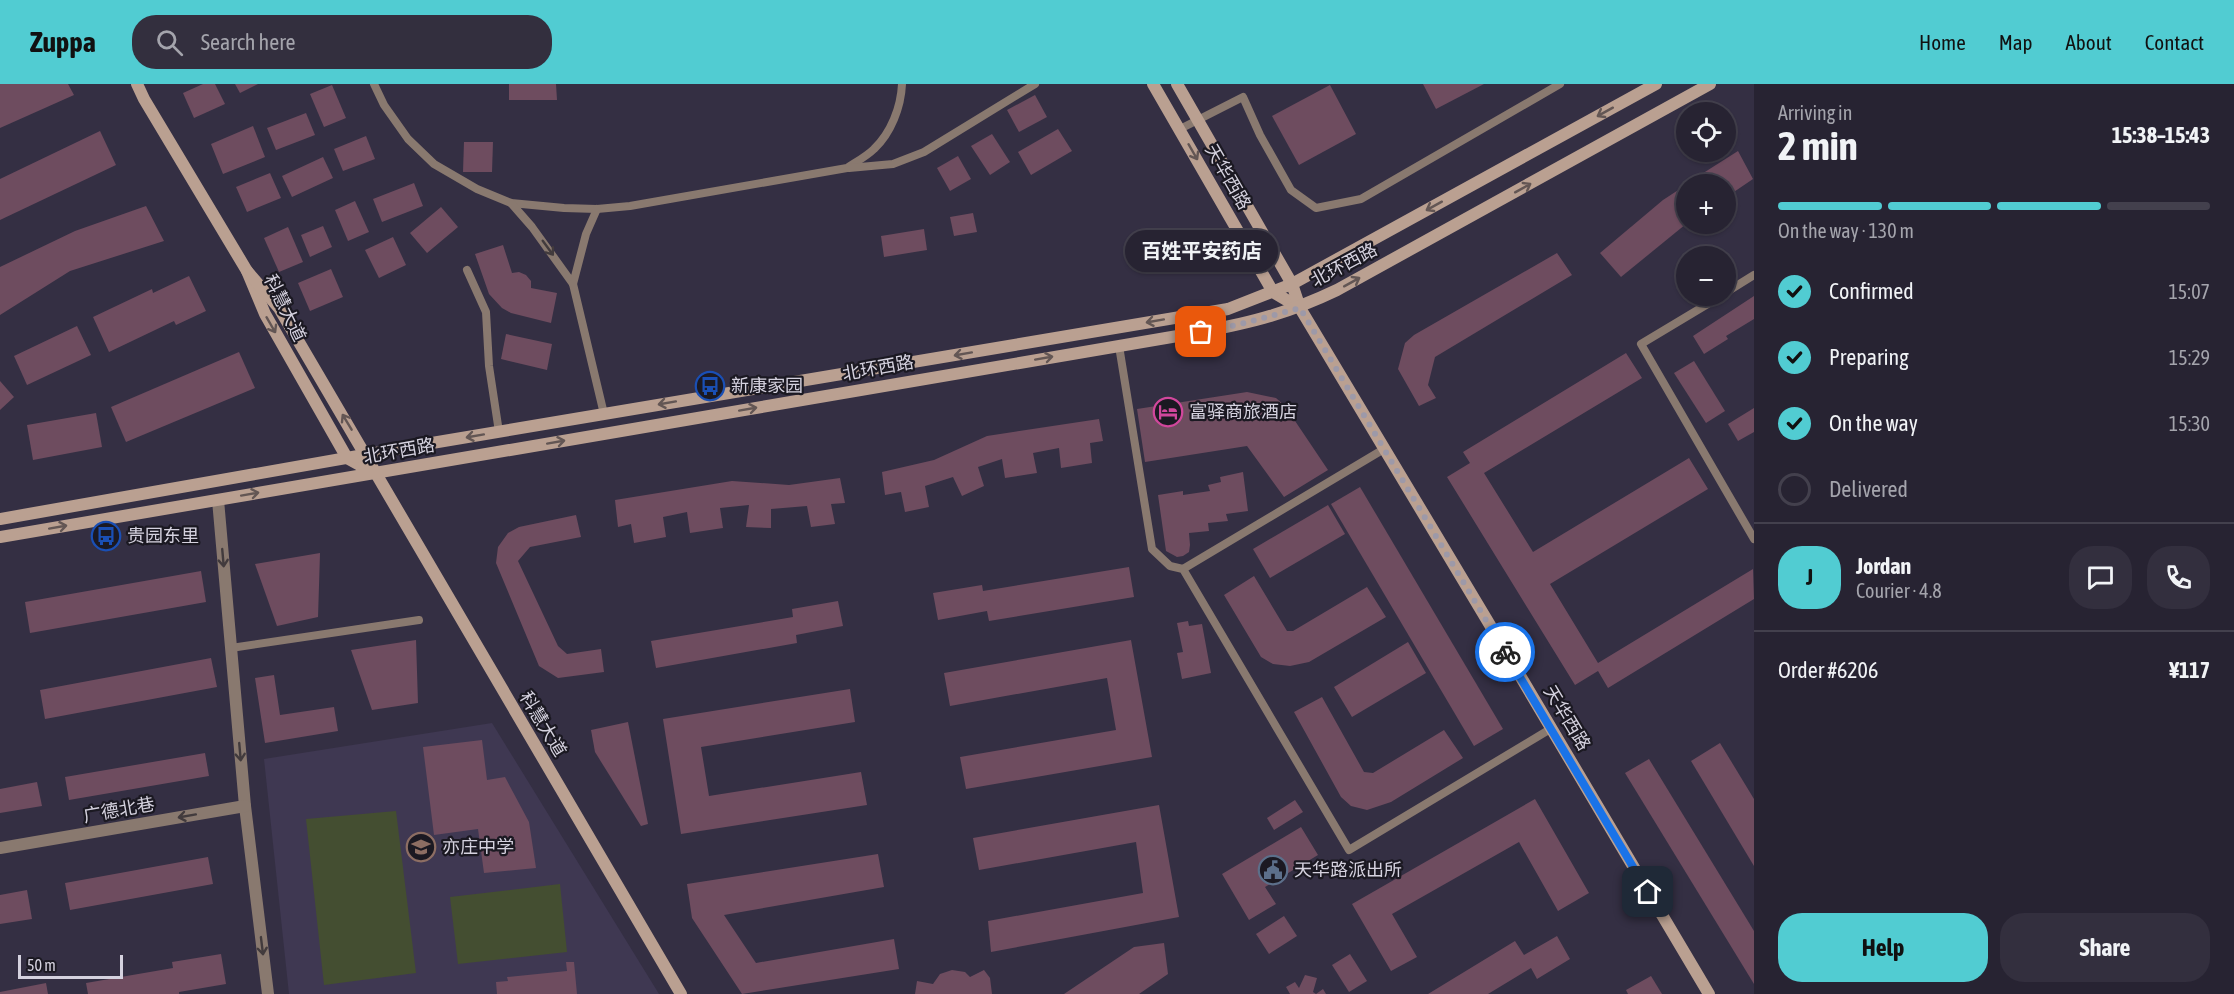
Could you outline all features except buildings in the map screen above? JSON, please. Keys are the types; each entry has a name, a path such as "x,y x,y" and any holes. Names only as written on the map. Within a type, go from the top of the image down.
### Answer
{"street":[{"name":"科慧大道","path":"131,84 144,99"},
{"name":"科慧大道","path":"137,84 247,272 265,314 347,458"},
{"name":"天华西路","path":"1153,84 1273,292 1300,308"},
{"name":"天华西路","path":"1177,84 1292,284 1300,308 1709,994"},
{"name":"北环西路","path":"0,519 1228,309 1292,284 1656,84"},
{"name":"北环西路","path":"0,537 1241,324 1300,308 1337,291 1710,84"},
{"name":"科慧大道","path":"247,272 279,308 681,994"},
{"path":"347,458 374,473"},
{"path":"218,500 245,806 268,994"},
{"name":"广德北巷","path":"0,848 245,806"}],"lane":[{"path":"374,84 384,105 408,139 434,164 477,189 511,203 597,209 630,206 847,168 893,164 924,152 1035,84"},
{"path":"847,168 875,148 893,123 902,84"},
{"path":"1180,129 1243,97 1260,135 1291,190 1316,208 1361,199 1560,84"},
{"path":"511,203 532,227 573,284 604,414"},
{"path":"573,284 583,245 597,209"},
{"path":"467,270 486,312 489,366 499,432"},
{"path":"1736,286 1754,275"},
{"path":"1704,306 1641,344 1754,539"},
{"path":"1119,346 1152,549 1170,566 1183,569 1384,449"},
{"path":"1183,569 1349,850 1552,728"},
{"path":"231,648 419,620"}],"shaded area":[{"name":"亦庄中学","path":"492,723 659,994 289,994 264,759"}],"green space":[{"path":"396,811 416,973 324,985 306,819"},
{"path":"560,884 567,952 458,964 450,897"}],"way so far":[{"path":"1201,332 1276,316 1300,308 1505,652"}],"place":[{"name":"百姓平安药店","path":"1201,332"},
{"name":"新康家园","path":"710,386"},
{"name":"富驿商旅酒店","path":"1168,412"},
{"name":"贵园东里","path":"106,536"},
{"name":"亦庄中学","path":"421,847"},
{"name":"天华路派出所","path":"1273,870"}],"route":[{"path":"1505,652 1648,892"}]}
